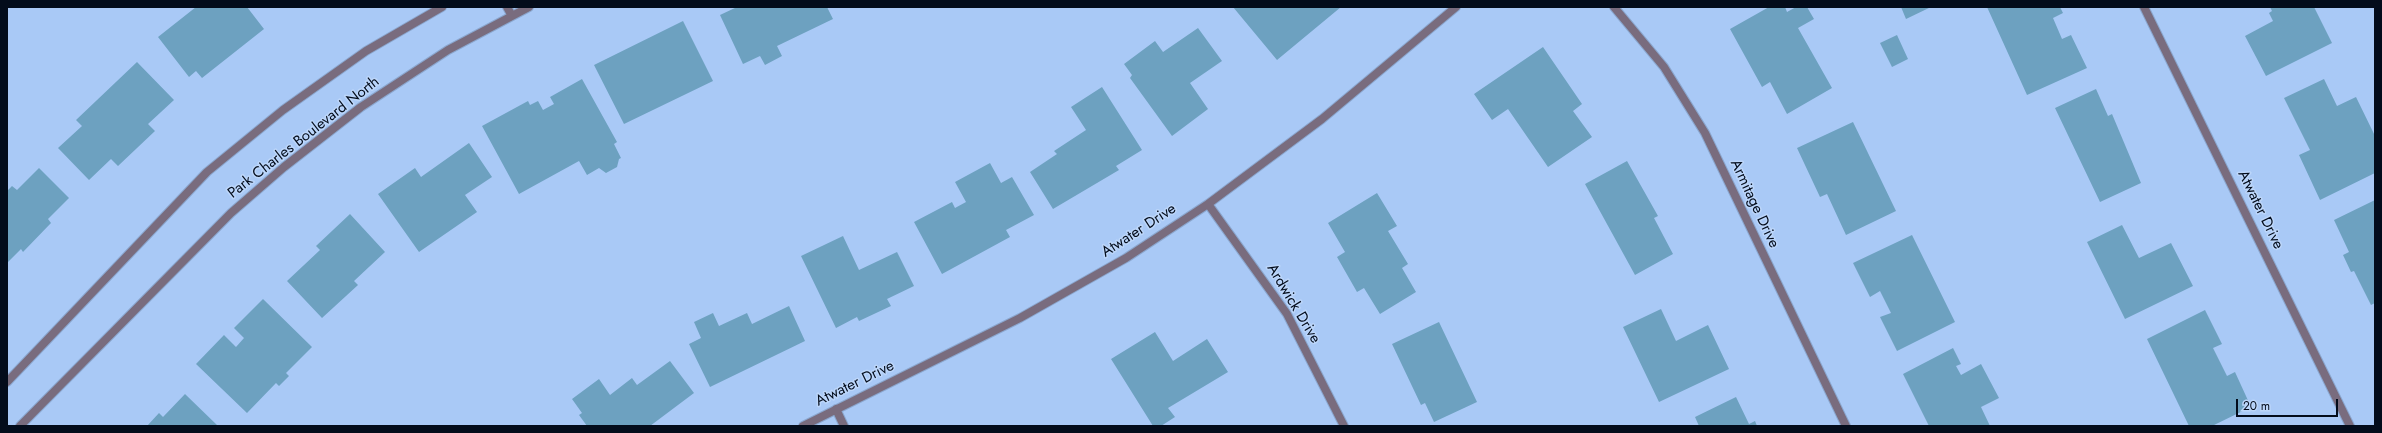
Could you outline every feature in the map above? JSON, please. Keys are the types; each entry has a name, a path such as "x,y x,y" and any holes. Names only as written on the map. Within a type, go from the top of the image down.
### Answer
{"street":[{"name":"Park Charles Boulevard North","path":"7,382 208,172 283,110 360,55 442,7"},
{"path":"507,7 512,16"},
{"name":"Park Charles Boulevard North","path":"20,426 231,213 284,167 368,102 448,50 529,7"},
{"name":"Atwater Drive","path":"803,426 1020,318 1126,258 1208,204 1322,119 1456,7"},
{"name":"Armitage Drive","path":"1614,7 1664,67 1705,133 1846,426"},
{"name":"Atwater Drive","path":"2144,7 2350,426"},
{"name":"Ardwick Drive","path":"1208,204 1287,314 1344,426"},
{"path":"836,409 844,426"}],"building":[{"path":"196,7 247,7 264,29 202,78 196,71 189,77 158,37"},
{"path":"737,7 827,7 833,19 777,46 782,56 765,65 760,56 743,64 720,15"},
{"path":"1233,7 1341,7 1277,60"},
{"path":"1769,7 1785,7 1787,12 1796,7 1807,7 1814,19 1798,28 1832,88 1787,114 1770,82 1762,87 1730,29"},
{"path":"1901,7 1931,7 1906,19"},
{"path":"1987,7 2060,7 2063,13 2053,18 2062,39 2071,35 2087,68 2027,95"},
{"path":"2270,7 2314,7 2332,43 2266,76 2245,36 2273,21 2269,13 2272,11"},
{"path":"683,21 713,81 624,124 594,65"},
{"path":"1198,28 1222,61 1190,83 1208,109 1172,136 1130,78 1132,75 1124,64 1155,41 1163,52"},
{"path":"1897,35 1908,59 1892,67 1880,43"},
{"path":"1543,47 1582,104 1573,111 1592,137 1548,167 1508,109 1492,120 1474,94"},
{"path":"137,62 174,100 148,124 155,131 118,166 111,159 89,180 58,148 82,126 76,120"},
{"path":"582,79 617,142 614,144 621,158 619,159 617,167 606,173 599,168 587,175 579,161 519,194 482,126 528,101 530,105 538,101 543,110 554,104 550,97"},
{"path":"2324,79 2337,106 2356,97 2375,136 2375,173 2320,200 2299,155 2310,150 2284,98"},
{"path":"1102,87 1142,150 1116,166 1119,170 1053,209 1030,172 1057,154 1054,151 1086,130 1071,107"},
{"path":"2096,89 2108,116 2112,114 2141,183 2100,202 2055,108"},
{"path":"1853,122 1896,211 1846,235 1827,194 1820,197 1797,148"},
{"path":"469,143 492,177 465,195 477,212 419,252 378,194 415,168 421,177"},
{"path":"1627,161 1658,216 1654,218 1673,254 1635,275 1585,184"},
{"path":"990,163 1001,183 1012,177 1034,215 1006,230 1010,237 942,274 914,222 952,202 955,208 966,202 955,182"},
{"path":"39,168 69,198 48,219 51,223 23,252 21,249 7,263 7,191 12,186 17,190"},
{"path":"1377,193 1397,226 1388,231 1408,264 1402,268 1416,292 1380,314 1364,288 1357,292 1337,257 1345,252 1328,223"},
{"path":"2375,200 2375,303 2371,305 2354,271 2351,272 2343,255 2349,252 2334,220"},
{"path":"350,214 385,252 354,281 358,285 322,318 287,281 320,250 316,246"},
{"path":"2122,225 2139,258 2171,243 2193,286 2125,319 2087,242"},
{"path":"1912,235 1955,322 1897,351 1880,317 1891,313 1880,291 1870,297 1853,263"},
{"path":"843,236 859,270 897,252 914,286 887,299 891,306 859,321 857,317 836,328 801,256"},
{"path":"263,299 312,347 286,373 289,376 279,386 276,383 247,413 196,364 224,335 236,347 244,338 234,328"},
{"path":"789,306 805,341 710,387 689,344 701,338 694,322 713,313 719,326 747,313 752,324"},
{"path":"1661,309 1676,341 1708,325 1729,369 1659,402 1623,327"},
{"path":"2205,310 2222,344 2213,348 2227,376 2235,372 2251,407 2212,426 2189,426 2147,339"},
{"path":"1439,322 1477,402 1434,422 1425,403 1421,405 1392,344"},
{"path":"1155,332 1173,361 1207,339 1228,372 1168,408 1175,417 1161,426 1153,426 1111,359"},
{"path":"1953,348 1961,364 1956,366 1961,375 1981,364 1999,398 1981,407 1990,426 1929,426 1903,374"},
{"path":"670,361 694,393 650,426 587,426 579,415 582,413 572,399 599,379 610,395 632,378 637,385"},
{"path":"185,394 218,426 147,426 159,413 163,417"},
{"path":"1736,397 1749,424 1755,421 1757,426 1699,426 1695,417"}]}
